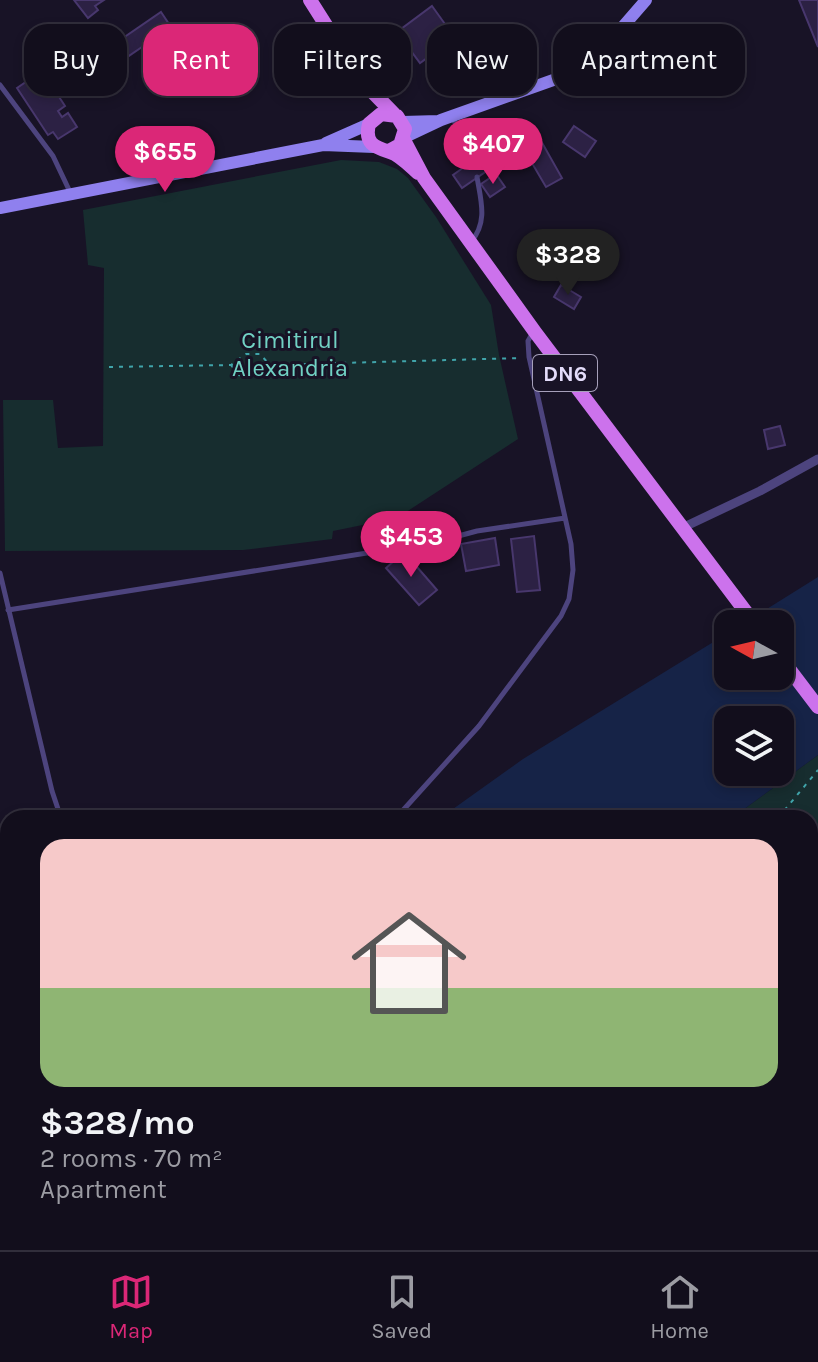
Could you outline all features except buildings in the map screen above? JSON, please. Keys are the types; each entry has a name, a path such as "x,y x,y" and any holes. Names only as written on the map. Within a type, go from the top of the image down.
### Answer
{"main road":[{"name":"DN6","path":"310,0 325,24"},
{"path":"0,208 323,145 370,123 381,114 401,128 446,118 587,68 646,0"},
{"name":"DN6","path":"364,96 370,123 368,137 424,178"},
{"name":"DN6","path":"374,96 401,128 424,178 535,332 744,610"},
{"path":"323,145 395,149 401,128"},
{"path":"794,675 818,707"}],"street":[{"path":"682,528 818,459"}],"lane":[{"path":"0,85 53,156 71,194"},
{"path":"446,118 463,141"},
{"path":"471,243 480,231 482,207 477,177"},
{"path":"403,810 479,726 561,616 569,599 573,570 565,518 529,357 528,341 535,332"},
{"path":"8,610 436,542 477,531 565,518"},
{"path":"0,573 59,810"}],"path":[{"path":"109,367 231,365 246,354 260,354 269,365"},
{"path":"231,365 240,376 254,376 269,365 529,357"},
{"path":"785,810 818,770"}],"green space":[{"name":"Cimitirul Alexandria","path":"341,160 379,162 397,169 408,178 436,217 491,305 518,439 397,518 333,531 332,539 243,550 5,551 3,400 53,400 58,448 103,446 104,268 88,265 83,210"},
{"path":"818,755 818,810 743,810 776,786 794,786 794,773"}],"water":[{"path":"818,577 818,755 794,773 794,706 714,706 714,786 776,786 743,810 452,810 523,759 714,642 714,690 794,690 794,610 765,610"}]}
